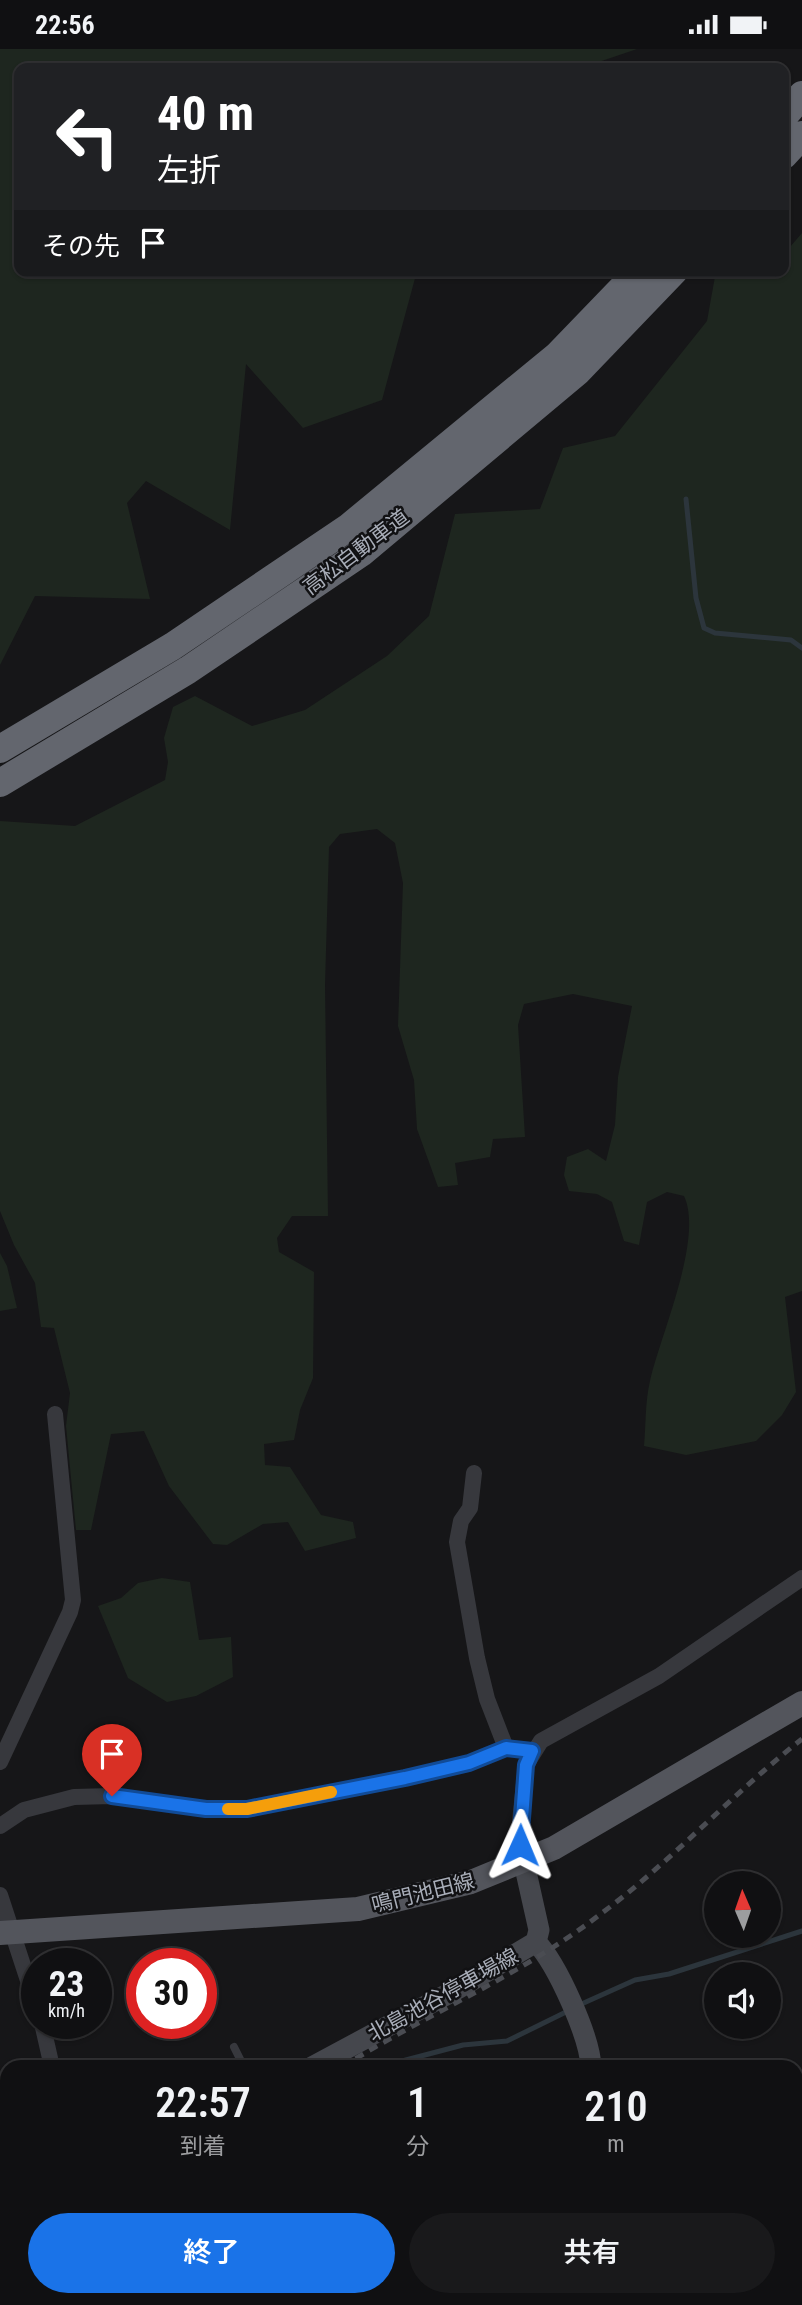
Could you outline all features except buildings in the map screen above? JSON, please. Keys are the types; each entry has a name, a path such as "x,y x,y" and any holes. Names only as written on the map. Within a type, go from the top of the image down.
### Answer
{"highway":[{"path":"789,110 802,95"},
{"path":"789,149 802,135"},
{"name":"高松自動車道","path":"0,749 173,646 349,527 558,355 633,277"},
{"name":"高松自動車道","path":"0,783 188,670 361,553 577,372 668,277"}],"main road":[{"name":"鳴門池田線","path":"5,1932 358,1909 471,1882 524,1863 802,1703"},
{"name":"北島池谷停車場線","path":"325,2060 459,1988 536,1942 540,1930 524,1863"},
{"name":"北島池谷停車場線","path":"536,1942 546,1954 573,2008 591,2051 591,2060"}],"street":[{"path":"0,1762 70,1612 73,1599 55,1414"},
{"path":"474,1473 470,1508 461,1521 457,1542 477,1658 487,1699 506,1748"},
{"path":"524,1863 520,1821 526,1765 532,1751 558,1730 659,1675 802,1578"},
{"path":"0,1825 23,1810 74,1797 112,1796 206,1809 247,1809 469,1763 506,1748 532,1751"},
{"path":"0,1895 5,1932 21,1970"},
{"path":"45,2039 50,2060"}],"lane":[{"path":"234,2047 240,2060"}],"shaded area":[{"path":"0,49 637,49 596,63 14,63 14,277 415,277 382,400 303,428 246,364 230,530 146,481 127,503 150,599 35,596 0,665"},
{"path":"802,233 802,1291 785,1297 796,1392 782,1415 756,1441 686,1455 644,1446 650,1381 685,1261 689,1236 689,1214 684,1196 667,1192 647,1202 639,1245 624,1241 612,1202 597,1194 569,1191 564,1175 567,1157 588,1149 606,1161 615,1125 618,1077 632,1006 573,994 524,1004 518,1025 525,1137 493,1139 490,1157 455,1163 458,1185 438,1187 417,1129 414,1080 398,1026 403,883 395,843 377,829 340,834 329,847 325,985 328,1216 292,1216 277,1238 279,1252 314,1272 313,1378 300,1410 294,1440 264,1444 265,1465 290,1467 321,1515 353,1522 356,1538 305,1551 288,1522 263,1524 227,1545 213,1544 169,1486 144,1431 111,1434 91,1530 76,1530 66,1426 70,1393 54,1328 41,1327 35,1283 14,1245 0,1211 0,821 75,826 165,780 168,762 164,738 173,707 195,696 252,726 305,710 387,656 429,616 455,514 540,509 563,448 615,436 707,321 715,277 789,277 789,248"},
{"path":"0,1253 7,1266 17,1308 0,1311"},
{"path":"162,1578 190,1582 199,1640 231,1637 233,1677 196,1696 167,1702 128,1678 98,1606 121,1598 138,1583"}],"waterway":[{"path":"686,499 696,598 704,628 715,633 791,640 802,648"},
{"path":"577,2006 635,1980 669,1974 802,1931"},
{"path":"406,2060 463,2045 507,2041 568,2011"}],"railway":[{"path":"354,2060 540,1956 602,1913 802,1739"}],"slow traffic":[{"path":"228,1809 247,1809 331,1792"}],"route":[{"path":"112,1796 206,1809 247,1809 469,1763 506,1748 532,1751 526,1765 520,1845"}]}
